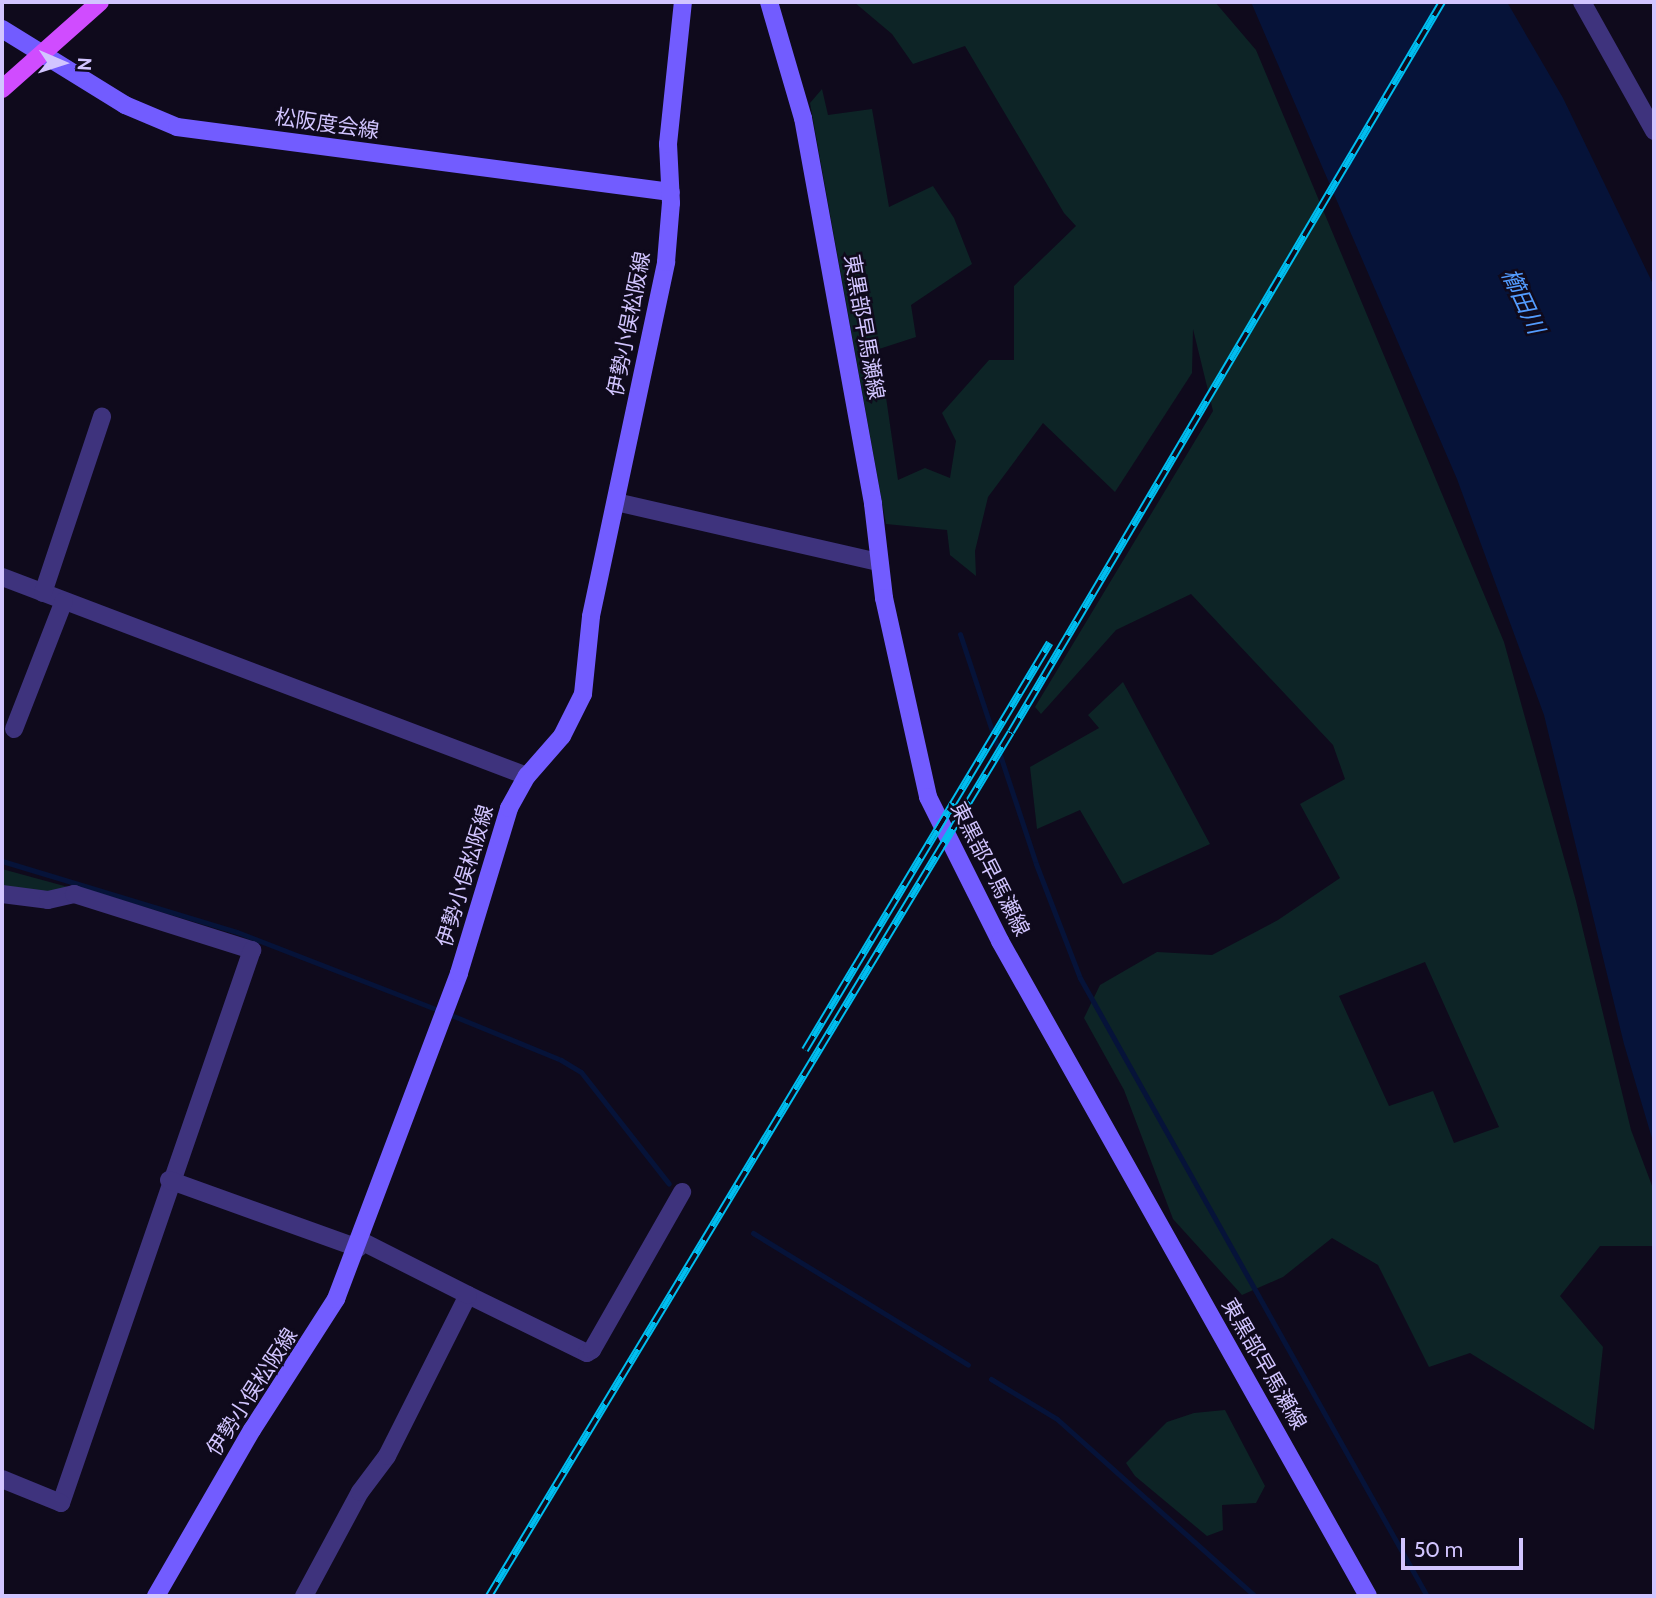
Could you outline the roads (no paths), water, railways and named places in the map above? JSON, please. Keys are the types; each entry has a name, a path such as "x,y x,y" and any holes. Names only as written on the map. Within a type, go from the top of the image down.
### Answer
{"main road":[{"path":"2,89 100,2"},
{"path":"43,54 117,2"},
{"name":"伊勢小俣松阪線","path":"156,1596 252,1430 319,1331 360,1244 459,973 500,830 527,776 562,736 583,694 591,616 664,271 671,192 668,144 682,2"},
{"name":"東黒部早馬瀬線","path":"769,2 803,118 873,504 879,562 928,797 940,827 1368,1596"},
{"name":"松阪度会線","path":"2,29 125,106 188,129 671,192"}],"street":[{"path":"1582,2 1654,131"},
{"path":"43,593 102,417"},
{"path":"616,502 879,562"},
{"path":"2,577 527,776"},
{"path":"14,729 64,601"},
{"path":"2,894 48,900 74,894 252,950 169,1180 125,1324 61,1503 2,1479"},
{"path":"169,1180 360,1244 587,1353 593,1350 682,1192"},
{"path":"304,1596 360,1492 387,1456 468,1295"}],"water":[{"name":"櫛田川","path":"1251,2 1507,2 1563,98 1654,286 1654,1145 1624,1044 1544,715 1457,479"}],"waterway":[{"path":"960,634 1036,864 1080,978 1427,1596"},
{"path":"2,861 237,932 436,1009"},
{"path":"451,1015 561,1060 581,1072 669,1184"},
{"path":"753,1233 968,1365"},
{"path":"991,1379 1057,1419 1255,1596"}],"railway":[{"path":"489,1596 1011,732 1442,2"},
{"path":"805,1050 1050,643"}]}
